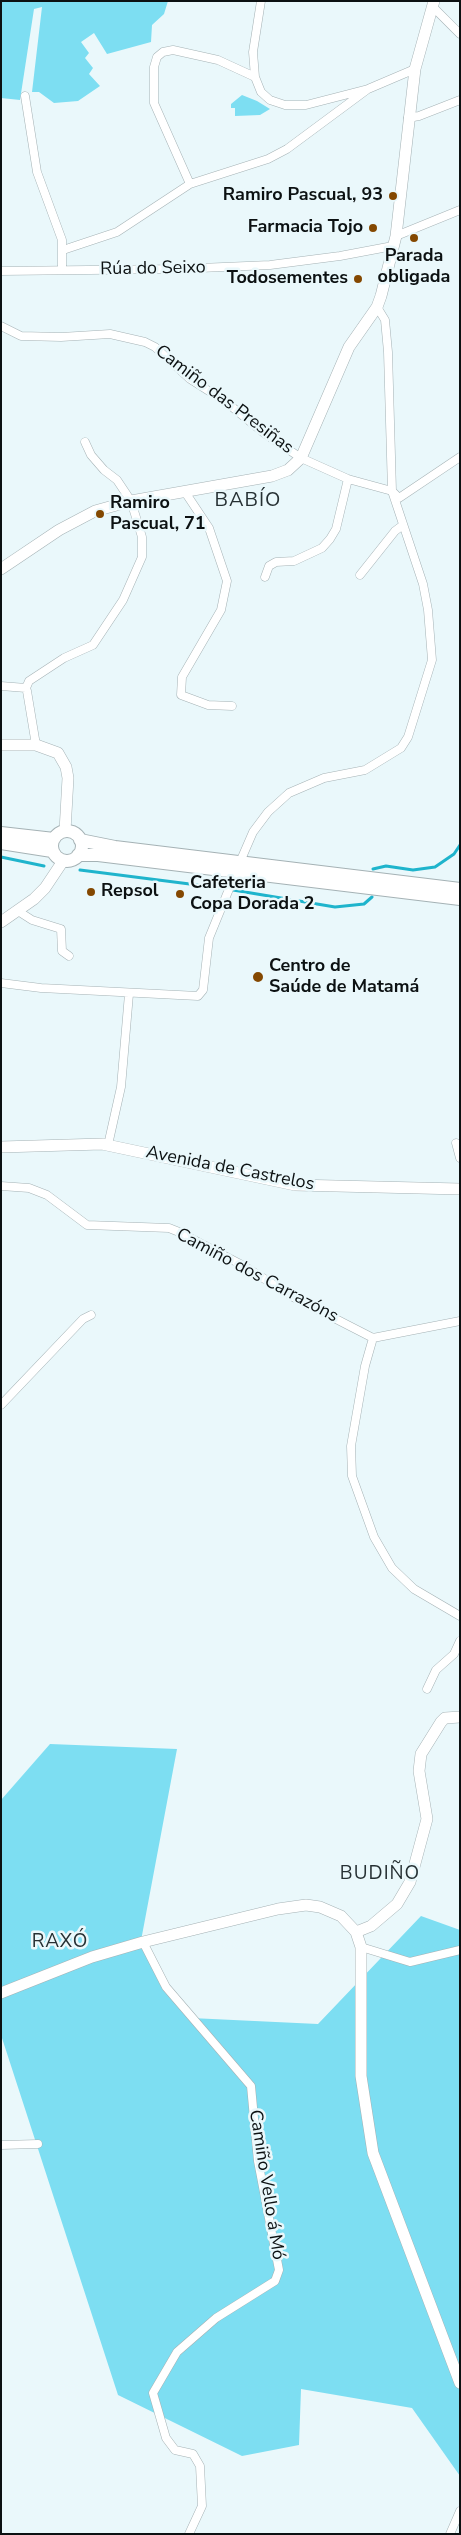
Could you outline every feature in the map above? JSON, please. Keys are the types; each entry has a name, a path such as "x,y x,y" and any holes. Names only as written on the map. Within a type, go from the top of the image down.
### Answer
{"main road":[{"path":"1,833 53,845 62,860 71,860 78,855 81,848 80,840 74,833 64,831 53,845"},
{"path":"80,840 236,873 460,889"},
{"path":"1,843 53,845"},
{"path":"78,855 98,855 460,899"}],"street":[{"path":"261,1 253,52 255,77 261,92 270,100 285,105 306,105 368,90 415,69"},
{"path":"433,4 460,34"},
{"path":"1,569 76,520 95,511 131,501 272,476 288,470 301,458 349,347 377,307 395,241 415,69 433,4"},
{"path":"190,184 154,103 154,67 157,57 163,52 173,50 218,60 255,77"},
{"path":"63,250 117,232 190,184 268,160 368,90"},
{"path":"25,96 37,172 63,250 62,270"},
{"path":"408,118 420,116 460,100"},
{"name":"Rúa do Seixo","path":"1,271 176,269 270,265 340,256 395,241 460,210"},
{"path":"1,983 41,988 129,994 194,997 201,994 209,938 253,832 268,812 289,793 324,778 365,770 401,748 408,737 432,660 432,647 423,584 392,491 388,344 385,320 377,307"},
{"name":"Camiño das Presiñas","path":"1,326 21,336 61,337 110,334 145,342 155,347 190,379 226,402 264,433 301,458 348,480 392,491 399,498 460,457"},
{"path":"36,744 26,688 29,681 64,658 90,648 116,611 142,557 142,536 131,501 117,480 104,470 91,455 85,442"},
{"path":"265,577 269,566 276,562 294,561 322,548 330,539 336,529 348,480"},
{"path":"185,492 209,528 227,581 221,610 182,677 181,696 208,705 232,706"},
{"path":"360,575 395,531 403,525"},
{"path":"1,686 26,688"},
{"path":"1,745 36,744 58,753 66,767 68,787 64,831"},
{"path":"1,922 45,888 62,860"},
{"path":"18,910 32,920 60,929 62,951 69,956"},
{"path":"108,1145 121,1087 129,994"},
{"path":"456,1143 460,1158"},
{"name":"Avenida de Castrelos","path":"1,1147 73,1144 108,1145 295,1185 460,1189"},
{"name":"Camiño dos Carrazóns","path":"1,1186 29,1188 47,1195 87,1225 162,1228 179,1232 237,1262 293,1297 373,1338"},
{"path":"1,1405 83,1319 91,1315"},
{"path":"460,1321 373,1338 365,1366 351,1446 352,1476 374,1537 392,1568 414,1589 460,1616"},
{"path":"427,1689 436,1670 454,1654 460,1641"},
{"path":"356,1932 372,1926 397,1904 410,1882 427,1819 419,1771 421,1754 445,1718 460,1717"},
{"path":"1,1994 66,1966 143,1942 298,1906 332,1911 341,1916 356,1932 361,1947 361,2076 373,2154 460,2383"},
{"name":"Camiño Vello á Mó","path":"143,1942 166,1987 251,2086 258,2161 279,2270 275,2281 216,2318 177,2352 153,2393 154,2402 166,2438 175,2450 193,2454 200,2466 202,2506 189,2534"},
{"path":"361,1947 410,1962 460,1950"},
{"path":"1,2145 38,2144"},
{"path":"450,2534 460,2511"}],"shaded area":[{"path":"1,1 168,1 164,14 152,25 151,42 107,54 94,33 81,42 89,53 85,58 93,68 89,74 100,86 78,101 54,103 39,92 32,92 42,7 34,9 20,100 1,98"},
{"path":"242,95 270,109 260,115 235,116 235,108 231,108 231,104"},
{"path":"50,1744 177,1749 140,1946 191,2018 318,2024 421,1916 460,1930 460,2476 412,2408 301,2389 299,2445 242,2456 118,2395 1,2035 1,1800"}],"waterway":[{"path":"373,869 386,866 413,870 435,867 454,854 460,845"},
{"path":"1,857 44,866"},
{"path":"80,870 221,888 335,907 364,904 372,897"}],"place":[{"name":"Ramiro Pascual, 93","path":"393,196"},
{"name":"Farmacia Tojo","path":"373,228"},
{"name":"Parada obligada","path":"414,238"},
{"name":"Todosementes","path":"358,279"},
{"name":"Ramiro Pascual, 71","path":"100,514"},
{"name":"Repsol","path":"91,892"},
{"name":"Cafeteria Copa Dorada 2","path":"180,894"},
{"name":"Centro de Saúde de Matamá","path":"258,977"}],"district":[{"name":"BABÍO","path":"248,501"},
{"name":"BUDIÑO","path":"380,1874"},
{"name":"RAXÓ","path":"60,1942"}]}
